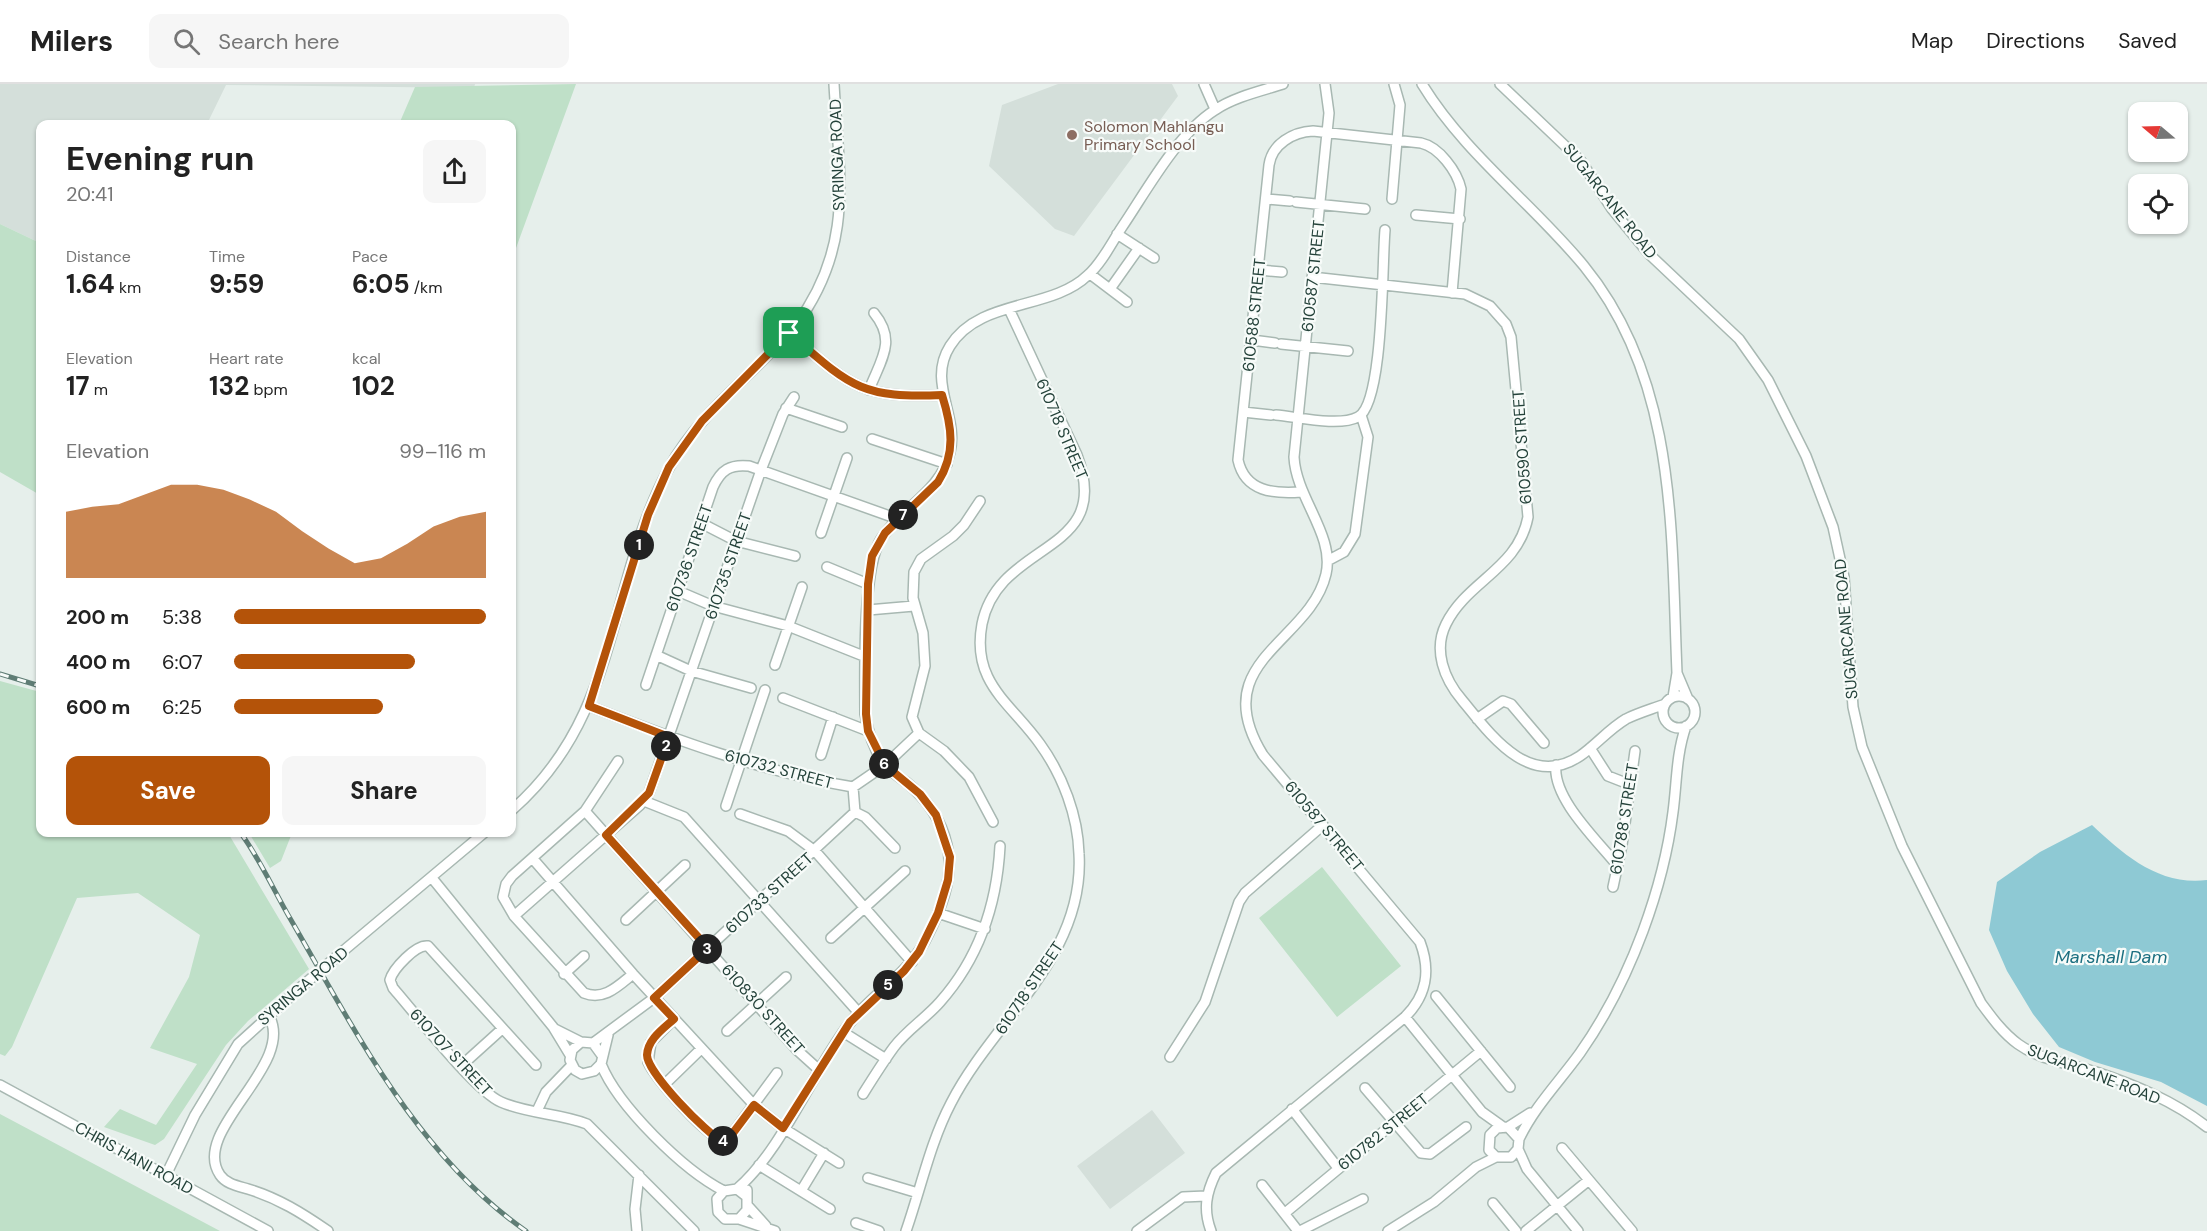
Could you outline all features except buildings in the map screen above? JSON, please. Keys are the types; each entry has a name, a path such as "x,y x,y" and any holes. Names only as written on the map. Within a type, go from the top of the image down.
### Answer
{"street":[{"name":"SYRINGA ROAD","path":"516,806 558,761 589,706 648,515 669,467 702,421 789,333 807,311 827,270 840,223 842,197 834,84"},
{"path":"1204,84 1215,109"},
{"path":"766,1226 748,1206 746,1196 752,1176 843,1032 859,1013 912,962 938,913 950,871 950,857 942,828 926,801 885,765 868,731 866,657 868,584 872,556 885,533 938,482 947,464 952,437 942,395 941,370 950,346 968,326 1059,292 1089,274 1178,146 1215,109 1282,84"},
{"name":"610587 STREET","path":"1206,1196 1216,1173 1225,1163 1405,1017 1415,1007 1425,986 1425,956 1420,942 1263,755 1253,738 1247,716 1248,693 1255,671 1266,652 1313,604 1322,589 1329,560 1322,535 1301,492 1295,474 1294,458 1329,113 1325,84"},
{"path":"1392,199 1400,105 1394,84"},
{"path":"1422,84 1455,129 1557,234 1586,268 1610,302 1633,346 1655,411 1664,456 1671,523 1677,673 1673,697 1665,704 1616,727 1578,757 1556,765 1554,776 1563,796 1617,865"},
{"name":"SUGARCANE ROAD","path":"1500,84 1581,161 1612,209 1642,245 1740,339 1768,380 1806,456 1833,527 1844,577 1853,707 1862,747 1902,846 1981,1003 1993,1020 2020,1045 2047,1058 2144,1090 2184,1110 2207,1127"},
{"name":"610588 STREET","path":"1301,492 1266,492 1250,482 1240,468 1238,460 1270,158 1279,146 1295,133 1313,131 1428,145 1439,153 1460,183 1460,219 1452,293"},
{"name":"610587 STREET","path":"1266,199 1320,205"},
{"path":"1320,205 1365,209"},
{"path":"1416,214 1460,219"},
{"path":"1329,560 1344,552 1355,534 1368,437 1361,415 1372,394 1375,379 1383,298 1381,285 1384,230"},
{"path":"1117,234 1154,258"},
{"path":"1110,289 1139,248"},
{"path":"1259,270 1282,272"},
{"path":"1089,274 1127,302"},
{"name":"610590 STREET","path":"1312,277 1475,297 1490,306 1506,324 1511,337 1528,517 1519,544 1507,560 1459,605 1448,620 1442,637 1442,663 1448,681 1477,719 1513,756 1535,765 1556,765"},
{"name":"610718 STREET","path":"906,1231 931,1151 952,1101 1052,959 1072,915 1078,891 1080,854 1077,830 1068,798 1041,746 991,685 984,671 981,652 983,621 999,587 1008,574 1066,533 1079,517 1086,494 1084,473 1077,455 1009,309"},
{"path":"869,390 887,339 885,326 874,313"},
{"path":"789,333 838,375 869,390 903,397 942,395"},
{"name":"610587 STREET","path":"1251,340 1305,347"},
{"path":"1305,347 1348,351"},
{"name":"610735 STREET","path":"644,801 653,783 761,470 786,408 794,397"},
{"path":"786,408 842,428"},
{"path":"1243,412 1339,421 1361,415"},
{"path":"872,439 947,464"},
{"path":"821,533 847,458"},
{"name":"610736 STREET","path":"646,686 713,487 725,469 736,464 761,470 898,519"},
{"path":"980,501 954,536 916,565 912,582 914,606 924,640 922,682 912,710 914,724 919,734 944,751 969,777 993,822"},
{"path":"700,523 736,541 795,556"},
{"path":"827,567 868,584"},
{"path":"775,665 802,587"},
{"path":"678,591 713,606 788,626 866,657"},
{"path":"868,610 914,606"},
{"path":"656,655 691,671 751,688"},
{"path":"1578,1231 1527,1169 1518,1149 1519,1139 1532,1112 1597,1028 1628,969 1642,932 1667,849 1674,811 1678,749 1686,726 1692,721 1695,713 1677,673"},
{"path":"726,806 765,690"},
{"path":"1673,697 1688,699"},
{"path":"783,698 868,731"},
{"path":"1477,719 1503,701 1511,704 1544,743"},
{"path":"1665,704 1668,723 1678,749"},
{"name":"610732 STREET","path":"589,706 669,737 807,779 852,787 885,765 919,734"},
{"path":"1640,715 1686,726"},
{"path":"821,755 833,717"},
{"path":"1590,748 1608,776 1630,785"},
{"name":"610788 STREET","path":"1612,887 1635,751"},
{"path":"618,761 585,811 512,876 504,891 505,902 514,916 564,974 584,993 599,996 610,992 633,974"},
{"path":"852,787 855,812 865,817 895,848"},
{"path":"514,916 644,801 684,817 859,1013"},
{"name":"610830 STREET","path":"585,811 818,1069"},
{"name":"610733 STREET","path":"593,1043 608,1035 654,998 855,812"},
{"path":"740,814 788,831 815,851 912,962"},
{"path":"1170,1057 1205,1002 1239,902 1245,893 1323,825"},
{"name":"SYRINGA ROAD","path":"166,1175 219,1072 238,1044 268,1014 479,837"},
{"path":"863,1094 895,1046 939,1004 969,962 984,929 997,886 1000,846"},
{"path":"533,859 654,998 754,1105 783,1128 839,1163"},
{"path":"626,920 686,865"},
{"path":"831,938 905,871"},
{"path":"432,878 553,1027 570,1055 571,1066 546,1092 537,1111"},
{"path":"938,913 984,929"},
{"name":"610707 STREET","path":"502,1029 428,946 419,947 393,972 390,980 393,988 488,1094 499,1102 586,1124 694,1231"},
{"path":"564,974 584,956"},
{"path":"727,1031 786,977"},
{"path":"1436,996 1510,1087"},
{"path":"268,1014 275,1033 270,1051 224,1128 215,1149 216,1166 220,1176 233,1185 276,1199 301,1211 328,1231"},
{"path":"1405,1017 1482,1112 1490,1134 1488,1145 1476,1167"},
{"path":"674,1019 655,1036 647,1056 651,1068 703,1126 723,1142 730,1137 777,1073"},
{"path":"553,1027 581,1042 593,1043 601,1054"},
{"path":"462,1066 502,1029 536,1065"},
{"path":"843,1032 886,1059"},
{"path":"608,1035 601,1054 601,1064 611,1086 664,1145 702,1179 724,1191 737,1189 752,1176"},
{"path":"570,1055 581,1042"},
{"path":"665,1084 701,1049"},
{"name":"610782 STREET","path":"1285,1212 1481,1051"},
{"path":"561,1078 586,1074 601,1064"},
{"path":"571,1066 611,1086"},
{"name":"CHRIS HANI ROAD","path":"0,1085 268,1231"},
{"path":"1365,1088 1416,1149 1426,1155 1466,1127"},
{"path":"1292,1109 1338,1168"},
{"path":"1482,1112 1519,1139"},
{"path":"1490,1134 1532,1112"},
{"path":"1488,1145 1501,1158 1527,1169"},
{"path":"1562,1148 1632,1231"},
{"path":"1388,1231 1434,1202 1476,1167 1518,1149"},
{"path":"801,1191 824,1153"},
{"path":"759,1165 830,1209"},
{"path":"636,1231 635,1209 639,1175"},
{"path":"868,1178 918,1194"},
{"path":"702,1179 721,1216 730,1220 739,1218 775,1231"},
{"path":"1526,1231 1589,1180"},
{"path":"1262,1185 1299,1231 1363,1199"},
{"path":"737,1189 746,1196"},
{"path":"716,1203 724,1191"},
{"path":"1137,1231 1183,1197 1206,1196 1206,1212 1211,1231"},
{"path":"1493,1203 1516,1231"},
{"path":"739,1218 748,1206"},
{"path":"856,1223 879,1231"}],"shaded area":[{"path":"0,84 475,84 474,88 226,85 209,120 36,120 36,241 0,224"},
{"name":"Solomon Mahlangu Primary School","path":"1058,84 1172,84 1178,96 1074,236 1055,229 989,166 1002,105"},
{"path":"1152,1110 1185,1153 1110,1209 1077,1166"}],"green space":[{"path":"576,84 516,248 516,120 401,120 415,87"},
{"path":"0,224 36,241 36,493 0,472"},
{"path":"0,681 36,691 36,837 230,837 309,969 248,1021 226,1045 164,1139 155,1145 104,1127 120,1109 156,1125 197,1064 150,1048 189,977 200,935 138,893 77,898 12,1047 5,1056 0,1054"},
{"path":"251,837 290,837 281,861 270,868"},
{"path":"1322,867 1401,966 1337,1017 1259,918"},
{"path":"0,1114 220,1231 0,1231"}],"water":[{"name":"Marshall Dam","path":"2092,825 2130,857 2158,873 2190,881 2207,880 2207,1106 2161,1082 2095,1062 2059,1047 2033,1014 2007,971 1989,930 1997,882 2040,852"}],"railway":[{"path":"0,674 36,685"},
{"path":"244,837 365,1048 392,1089 452,1166 487,1200 526,1231"}],"place":[{"name":"Solomon Mahlangu Primary School","path":"1072,135"}],"route":[{"path":"789,333 838,375 856,386 903,397 942,395 949,416 951,450 943,473 938,482 885,533 872,556 868,584 865,691 868,731 885,765 920,794 936,815 947,843 950,871 938,913 919,952 904,971 850,1022 818,1069 783,1128 754,1105 728,1140 723,1142 703,1126 675,1096 651,1068 647,1056 655,1036 674,1019 654,998 708,948 606,835 644,801 653,783 669,737 589,706 648,515 669,467 702,421 789,333"}]}
